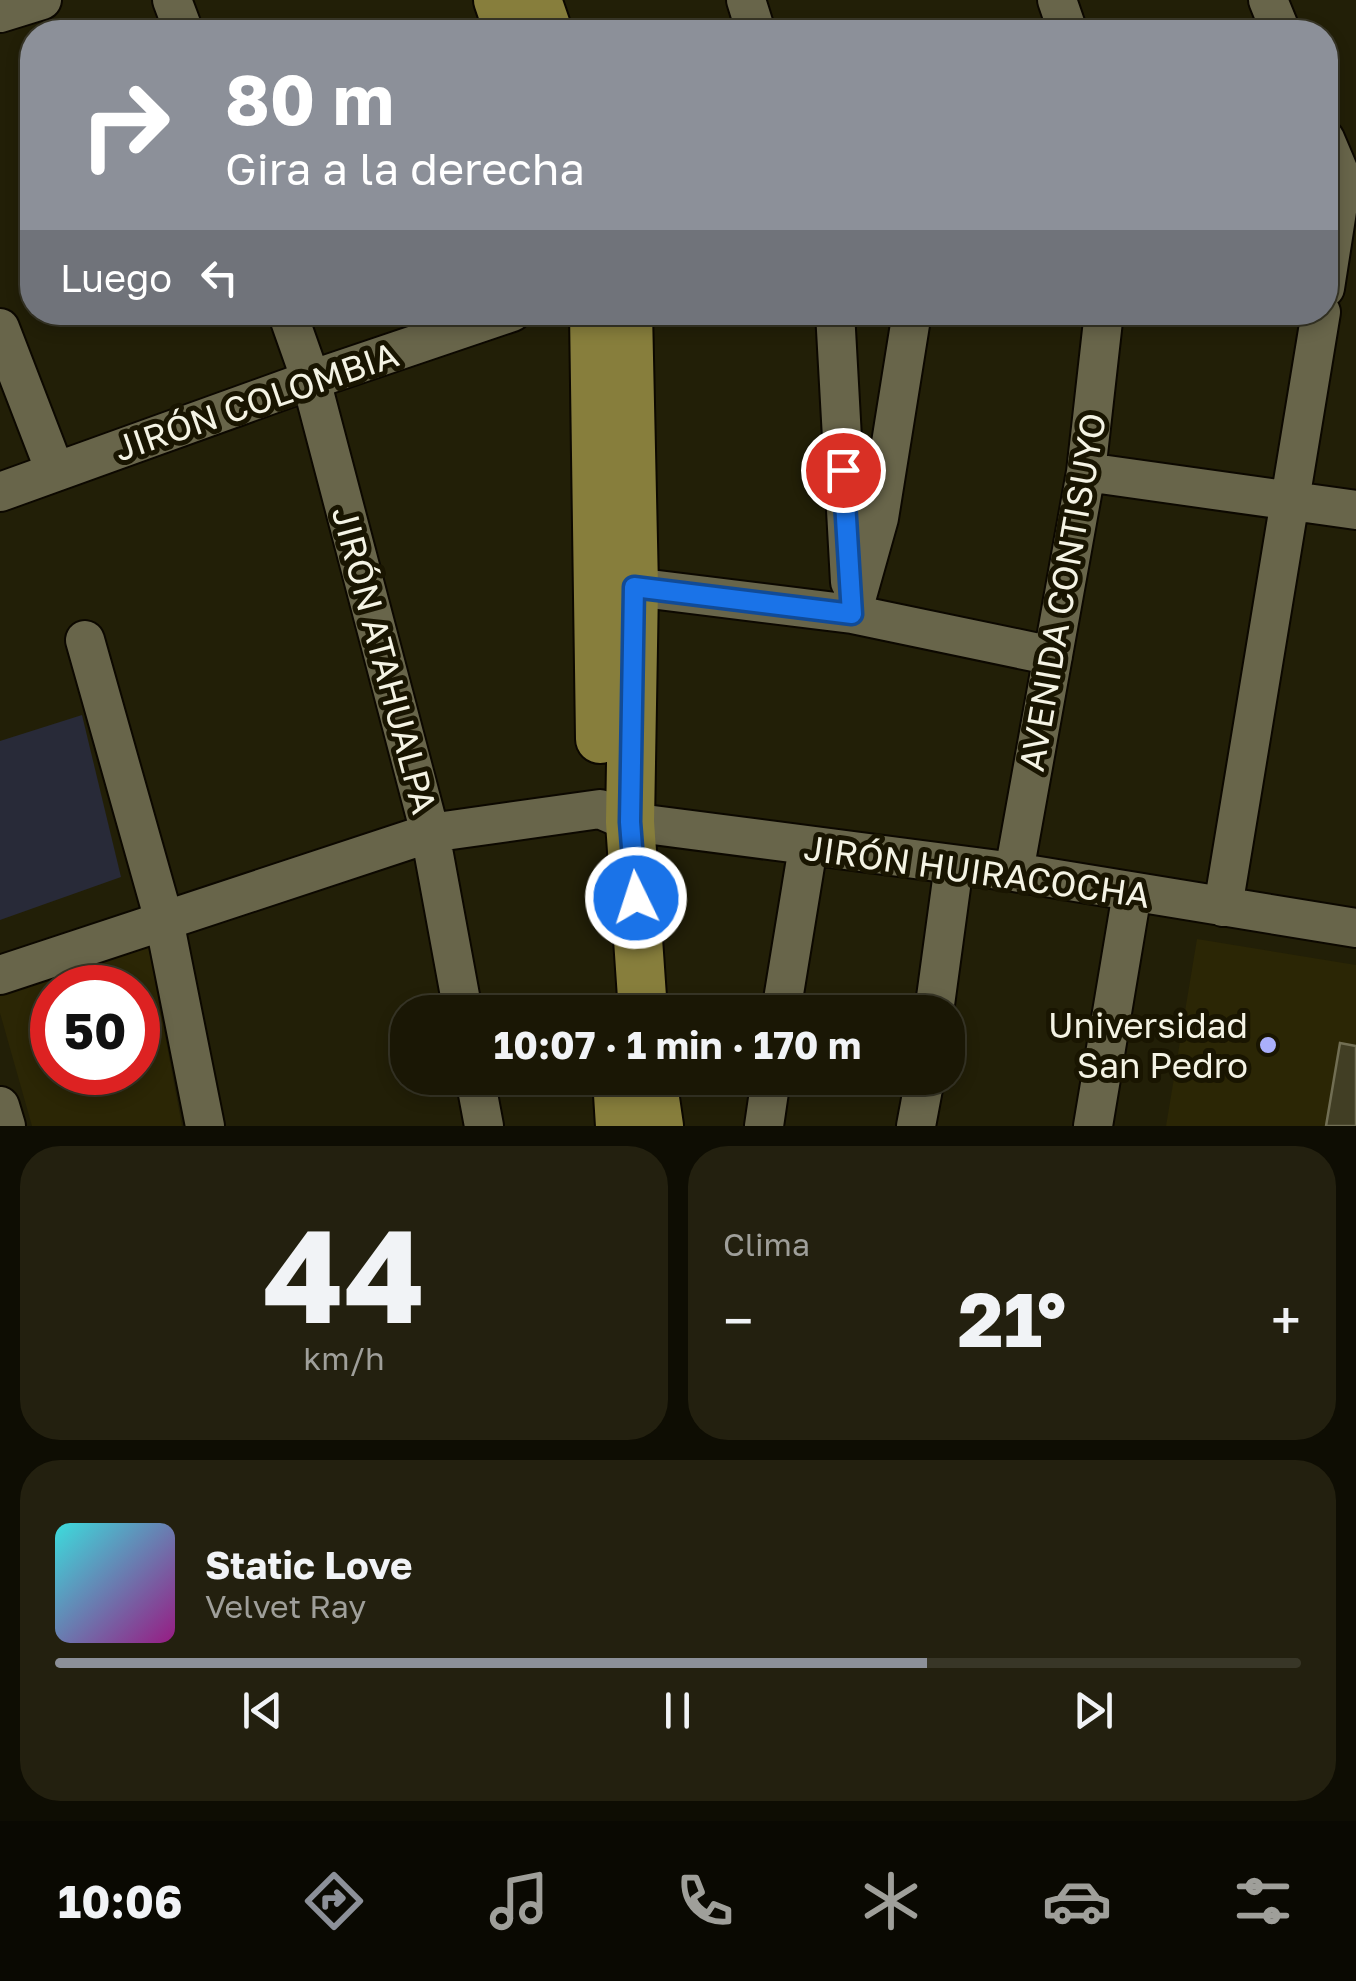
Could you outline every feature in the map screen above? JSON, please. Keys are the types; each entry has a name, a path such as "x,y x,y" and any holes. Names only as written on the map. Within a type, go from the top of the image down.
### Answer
{"main road":[{"path":"595,325 615,816 613,995"},
{"path":"628,325 634,587 615,816 641,995"},
{"path":"618,1095 620,1126"},
{"path":"654,1095 659,1126"}],"street":[{"path":"0,12 42,0"},
{"path":"1338,230 1349,180"},
{"name":"JIRÓN ATAHUALPA","path":"291,325 311,380 430,833 460,995"},
{"name":"JIRÓN COLOMBIA","path":"0,492 474,325"},
{"path":"836,325 852,614"},
{"path":"852,614 879,518 910,325"},
{"name":"AVENIDA CONTISUYO","path":"1014,872 1086,472 1103,325"},
{"path":"1223,907 1319,325"},
{"path":"0,328 55,471"},
{"path":"1086,472 1356,510"},
{"path":"634,587 852,614 1053,656"},
{"path":"85,640 164,920 204,1126"},
{"name":"JIRÓN HUIRACOCHA","path":"0,975 430,833 615,816 808,847 1014,872 1356,928"},
{"path":"784,995 808,847"},
{"path":"936,995 954,865"},
{"path":"1094,1126 1132,893"},
{"path":"478,1095 484,1126"},
{"path":"764,1126 769,1095"},
{"path":"916,1126 921,1095"},
{"path":"0,1106 6,1126"}],"shaded area":[{"path":"82,715 121,877 0,920 0,741"},
{"name":"Universidad San Pedro","path":"1197,939 1356,965 1356,1126 1166,1126"},
{"path":"148,944 152,965 79,965"},
{"path":"30,980 30,1095 160,1095 160,1008 182,1126 32,1126 0,1013 0,989"}],"building":[{"path":"1340,1043 1356,1046 1356,1126 1326,1126"}],"place":[{"name":"Universidad San Pedro","path":"1268,1045"}],"route":[{"path":"636,898 630,822 634,587 852,614 843,470"}]}
